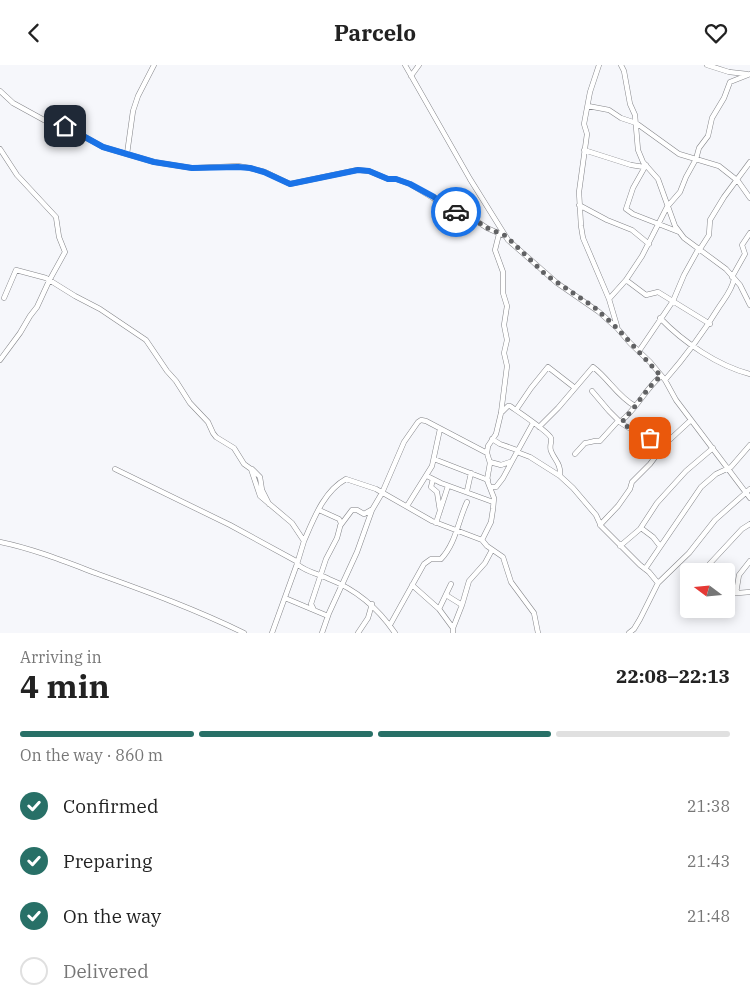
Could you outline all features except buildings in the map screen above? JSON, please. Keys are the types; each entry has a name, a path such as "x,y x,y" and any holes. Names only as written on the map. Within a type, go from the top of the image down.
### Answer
{"street":[{"path":"127,154 133,111 138,96 154,65"},
{"path":"405,65 470,179 506,236 546,275 594,307 639,351 663,378 676,400 748,495 715,520 689,553 658,583 640,619 629,633"},
{"path":"411,76 419,65"},
{"path":"599,65 590,92 584,125 587,134 579,205 582,234 609,299 617,328"},
{"path":"622,65 629,100 635,115 638,150 645,166 658,179 667,207 679,232 688,241 722,265 740,285 750,305"},
{"path":"707,65 728,72 749,74"},
{"path":"609,299 626,280 642,256 667,207 678,195 700,148 708,136 712,118 724,98 730,82 749,74"},
{"path":"0,91 13,103 44,120 65,126 103,147 154,162 192,168 250,168 290,184 358,170 369,171 388,179 396,179 410,184 434,197 450,211 475,220 487,228 506,236"},
{"path":"588,106 609,111 636,123 678,154 719,166 736,179 750,198"},
{"path":"0,149 17,175 56,217 59,237 64,249 64,253 37,307 0,360"},
{"path":"584,150 630,165 645,166"},
{"path":"639,351 673,301 684,275 709,235 710,220 736,179 750,162"},
{"path":"645,166 625,208 633,214 679,232"},
{"path":"579,205 607,220 632,230 649,244"},
{"path":"576,454 585,443 593,440 600,441 616,422 622,421 653,383 663,378 694,346 731,289 733,278 745,254 742,245 750,233"},
{"path":"487,453 496,434 502,413 507,366 504,351 507,340 504,325 507,306 503,293 503,272 495,250 499,234"},
{"path":"4,298 16,270 40,275 100,309 146,340 190,403 208,422 216,437 234,448 244,464 251,469 258,493 269,505 292,523 304,541"},
{"path":"626,280 646,295 658,292 710,324"},
{"path":"660,318 716,362 750,374"},
{"path":"516,410 525,395 548,367 575,388"},
{"path":"539,427 593,367 609,381 624,399 636,406"},
{"path":"592,391 610,413 637,433 665,444"},
{"path":"502,413 508,405 544,429 550,436 551,450 561,469 560,476"},
{"path":"600,525 618,506 630,489 632,482 650,464 665,444 691,420"},
{"path":"322,633 357,552 372,509 382,493 404,442 418,422 423,421 487,453 490,462 488,480 493,502 492,518 482,541"},
{"path":"490,487 496,487 500,483 533,423"},
{"path":"407,506 427,476 434,459 440,429"},
{"path":"481,449 492,440"},
{"path":"492,440 530,457 560,476 579,494 584,503 596,515 600,525 658,583"},
{"path":"645,569 701,487 716,474 728,469 750,445"},
{"path":"620,546 641,528 657,503 690,468 713,448"},
{"path":"434,459 488,480"},
{"path":"490,462 501,465 511,461"},
{"path":"115,469 289,556 304,569 342,584 372,604 395,633"},
{"path":"467,491 471,473"},
{"path":"427,476 448,486 467,491 493,502"},
{"path":"272,633 304,541 330,491 345,479 361,485 368,485 436,523 482,541 503,557 511,582 534,613 538,633"},
{"path":"433,479 431,487 437,492 440,512"},
{"path":"436,523 448,486"},
{"path":"390,625 412,585 428,561 442,558 457,531 467,503"},
{"path":"314,610 311,604 340,526 352,509 366,514 372,509"},
{"path":"319,510 339,519 340,526"},
{"path":"710,563 742,529 750,524"},
{"path":"641,528 653,537 660,546"},
{"path":"0,542 56,558 146,591 188,607 244,633"},
{"path":"453,630 471,577 485,563 492,549"},
{"path":"750,561 739,575 736,593 750,592"},
{"path":"439,609 451,584"},
{"path":"412,585 439,609 453,630"},
{"path":"446,595 462,605"},
{"path":"285,598 328,616"},
{"path":"358,633 368,618 372,604"}],"way so far":[{"path":"456,212 506,236 546,275 600,312 650,362 661,376 653,383 622,423 637,433 650,438"}],"route":[{"path":"65,126 103,147 154,162 192,168 250,168 290,184 358,170 369,171 388,179 396,179 410,184 434,197 450,211 456,212"}]}
